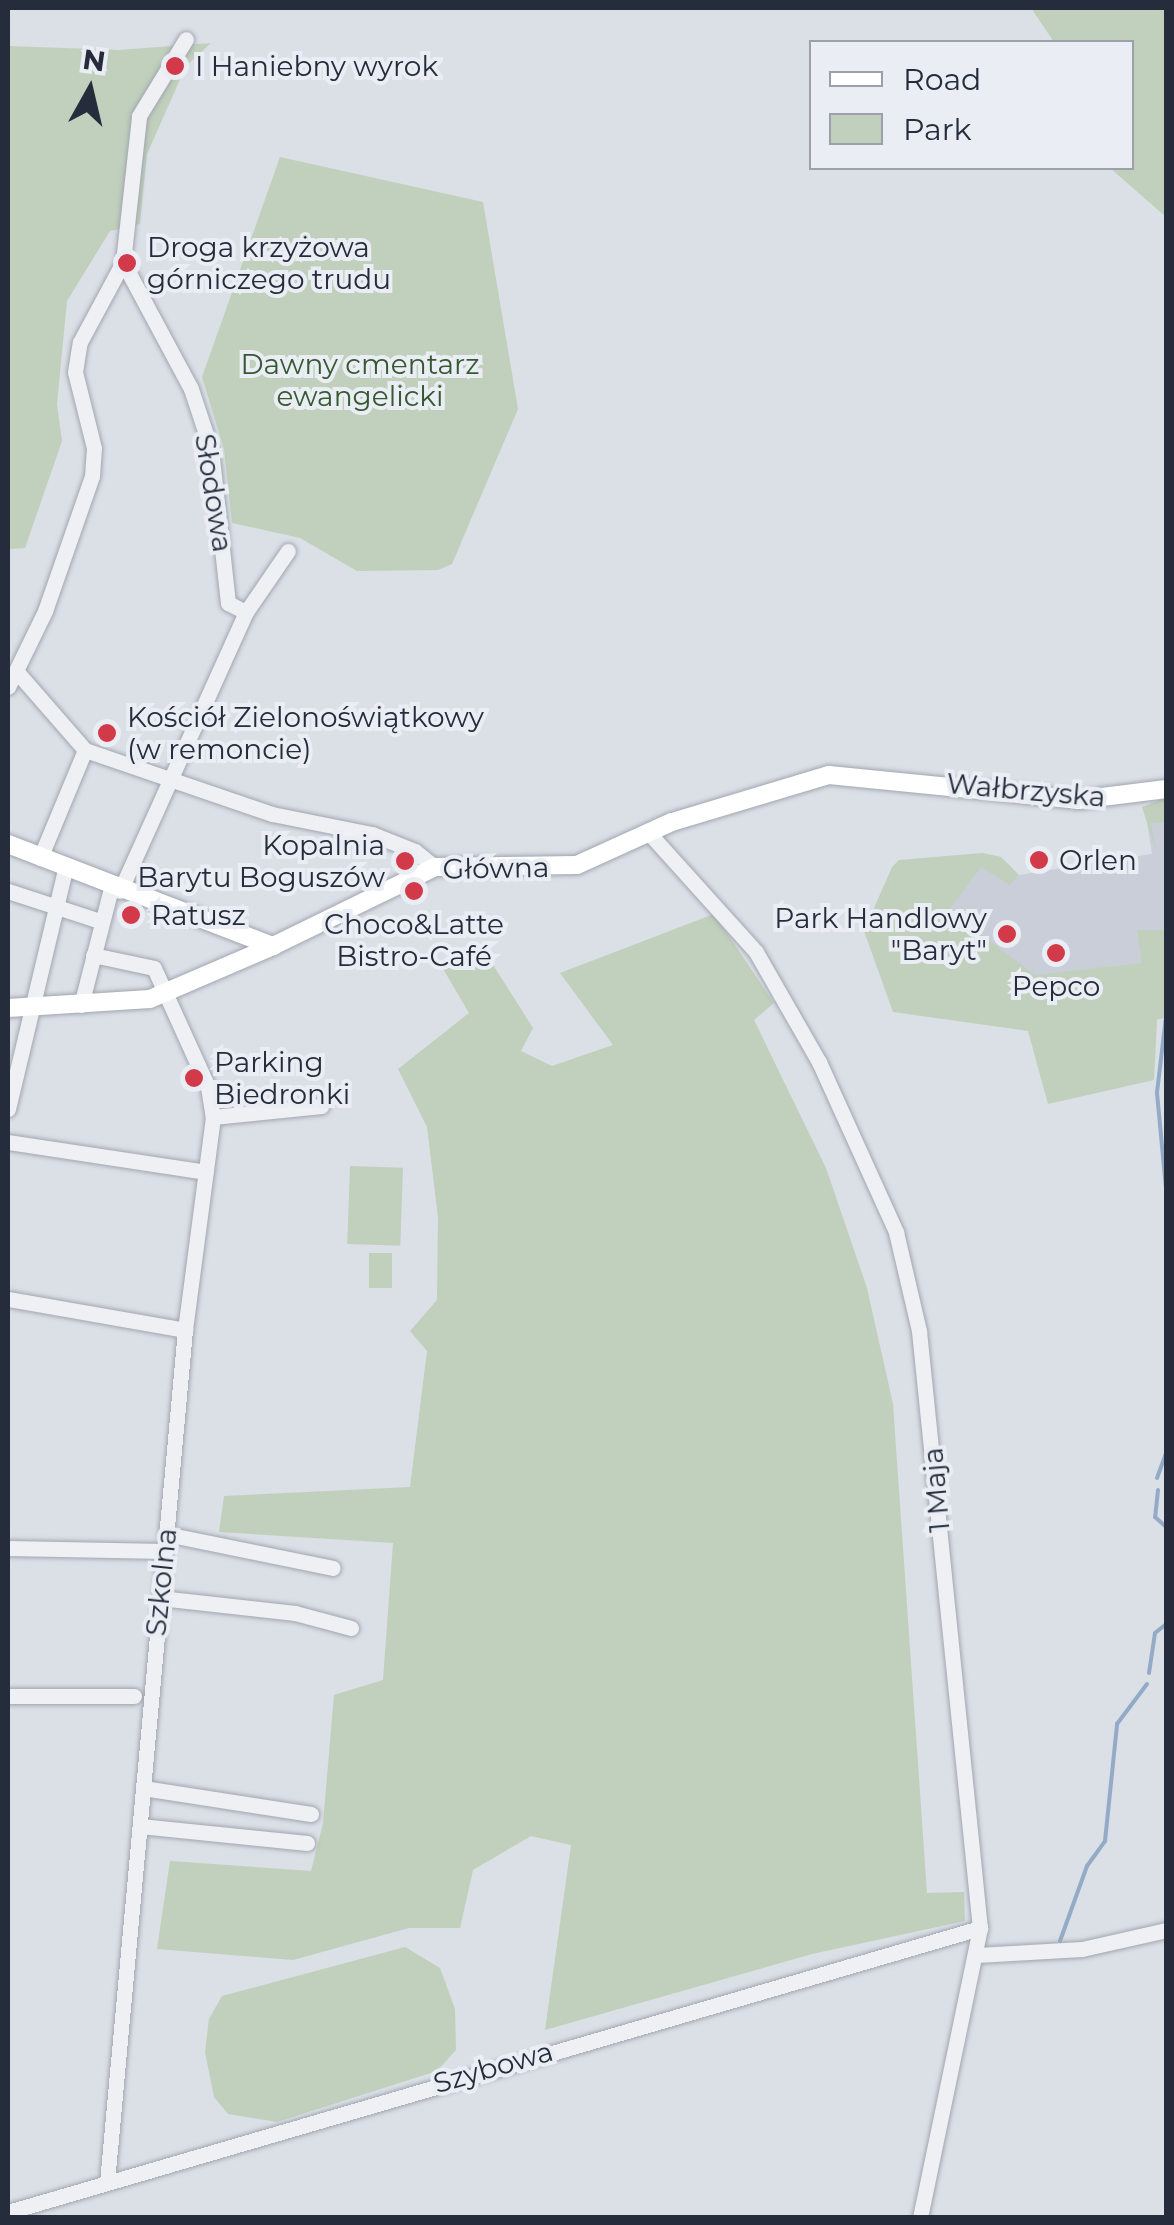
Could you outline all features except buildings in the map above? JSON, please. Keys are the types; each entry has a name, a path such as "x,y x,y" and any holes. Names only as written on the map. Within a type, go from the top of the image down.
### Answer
{"main road":[{"name":"Główna","path":"8,844 249,949 273,946 435,868 547,870 577,865 649,833 793,782 885,776"},
{"name":"Wałbrzyska","path":"885,776 1078,800 1166,788"},
{"path":"8,1008 150,999 249,949"}],"street":[{"path":"8,686 17,672 92,476 94,448 75,372 80,342 122,262 139,116 186,39"},
{"name":"Słodowa","path":"122,262 192,389 211,449 228,603 246,612"},
{"path":"80,1005 100,921 246,612 288,551"},
{"path":"17,672 85,750 166,782 315,826 372,834 415,851 435,868"},
{"path":"40,858 85,750"},
{"name":"1 Maja","path":"649,833 756,952 820,1062 901,1249 922,1357 980,1928 920,2218"},
{"path":"8,1109 52,908 65,870"},
{"path":"8,891 100,921"},
{"name":"Szkolna","path":"93,955 154,968 168,990 213,1116 184,1330 106,2182"},
{"path":"213,1116 321,1106"},
{"path":"8,1142 206,1172"},
{"path":"8,1299 184,1330"},
{"path":"166,1534 333,1568"},
{"path":"8,1548 164,1552"},
{"path":"160,1598 295,1612 351,1628"},
{"path":"8,1696 134,1696"},
{"path":"142,1788 310,1814"},
{"path":"140,1826 307,1844"},
{"name":"Szybowa","path":"8,2212 980,1928"},
{"path":"977,1955 1082,1948 1166,1930"}],"shaded area":[{"path":"1147,822 1166,822 1166,939 1147,966 1035,982 940,911 982,853 1001,857 1019,875 1152,854"}],"green space":[{"path":"1031,8 1166,8 1166,217 1112,170 1134,170 1134,40 1053,40"},
{"path":"211,43 186,66 147,154 140,224 110,231 67,301 57,404 62,441 25,548 8,549 8,46 119,50"},
{"name":"Dawny cmentarz ewangelicki","path":"280,157 483,202 518,409 452,564 438,570 357,571 300,538 232,523 224,449 202,377"},
{"path":"1166,797 1166,823 1151,823 1156,851 1142,807"},
{"path":"982,853 1001,857 1019,875 1010,885 981,867 949,910 1035,975 1142,963 1137,930 1166,930 1166,1017 1157,1020 1154,1080 1048,1104 1028,1031 893,1012 864,931 892,867 899,860"},
{"path":"714,914 774,1003 754,1020 826,1168 867,1288 893,1404 927,1893 964,1892 965,1921 812,1954 545,2030 571,1845 531,1836 473,1870 460,1928 409,1928 293,1960 157,1949 170,1861 311,1871 323,1823 334,1695 383,1680 393,1543 219,1532 224,1496 410,1487 427,1351 410,1331 437,1300 438,1217 427,1127 398,1069 469,1013 442,967 490,960 533,1028 521,1051 552,1066 613,1045 560,973"},
{"path":"350,1166 403,1168 400,1246 347,1244"},
{"path":"369,1253 392,1253 392,1288 369,1288"},
{"path":"405,1947 440,1968 455,2009 456,2050 437,2071 277,2122 228,2114 214,2097 205,2052 209,2019 222,1996"}],"waterway":[{"path":"1166,1017 1157,1093 1166,1188"},
{"path":"1157,1478 1166,1453"},
{"path":"1158,1490 1155,1517 1166,1527"},
{"path":"1166,1547 1166,1553"},
{"path":"1149,1673 1155,1633 1166,1624"},
{"path":"1060,1941 1087,1866 1105,1841 1117,1724 1147,1684"}],"place":[{"name":"I Haniebny wyrok","path":"175,66"},
{"name":"Droga krzyżowa górniczego trudu","path":"127,263"},
{"name":"Kościół Zielonoświątkowy (w remoncie)","path":"107,733"},
{"name":"Orlen","path":"1039,860"},
{"name":"Kopalnia Barytu Boguszów","path":"405,861"},
{"name":"Choco&Latte Bistro-Café","path":"414,891"},
{"name":"Ratusz","path":"131,915"},
{"name":"Park Handlowy \"Baryt\"","path":"1007,934"},
{"name":"Pepco","path":"1056,953"},
{"name":"Parking Biedronki","path":"194,1078"}]}
